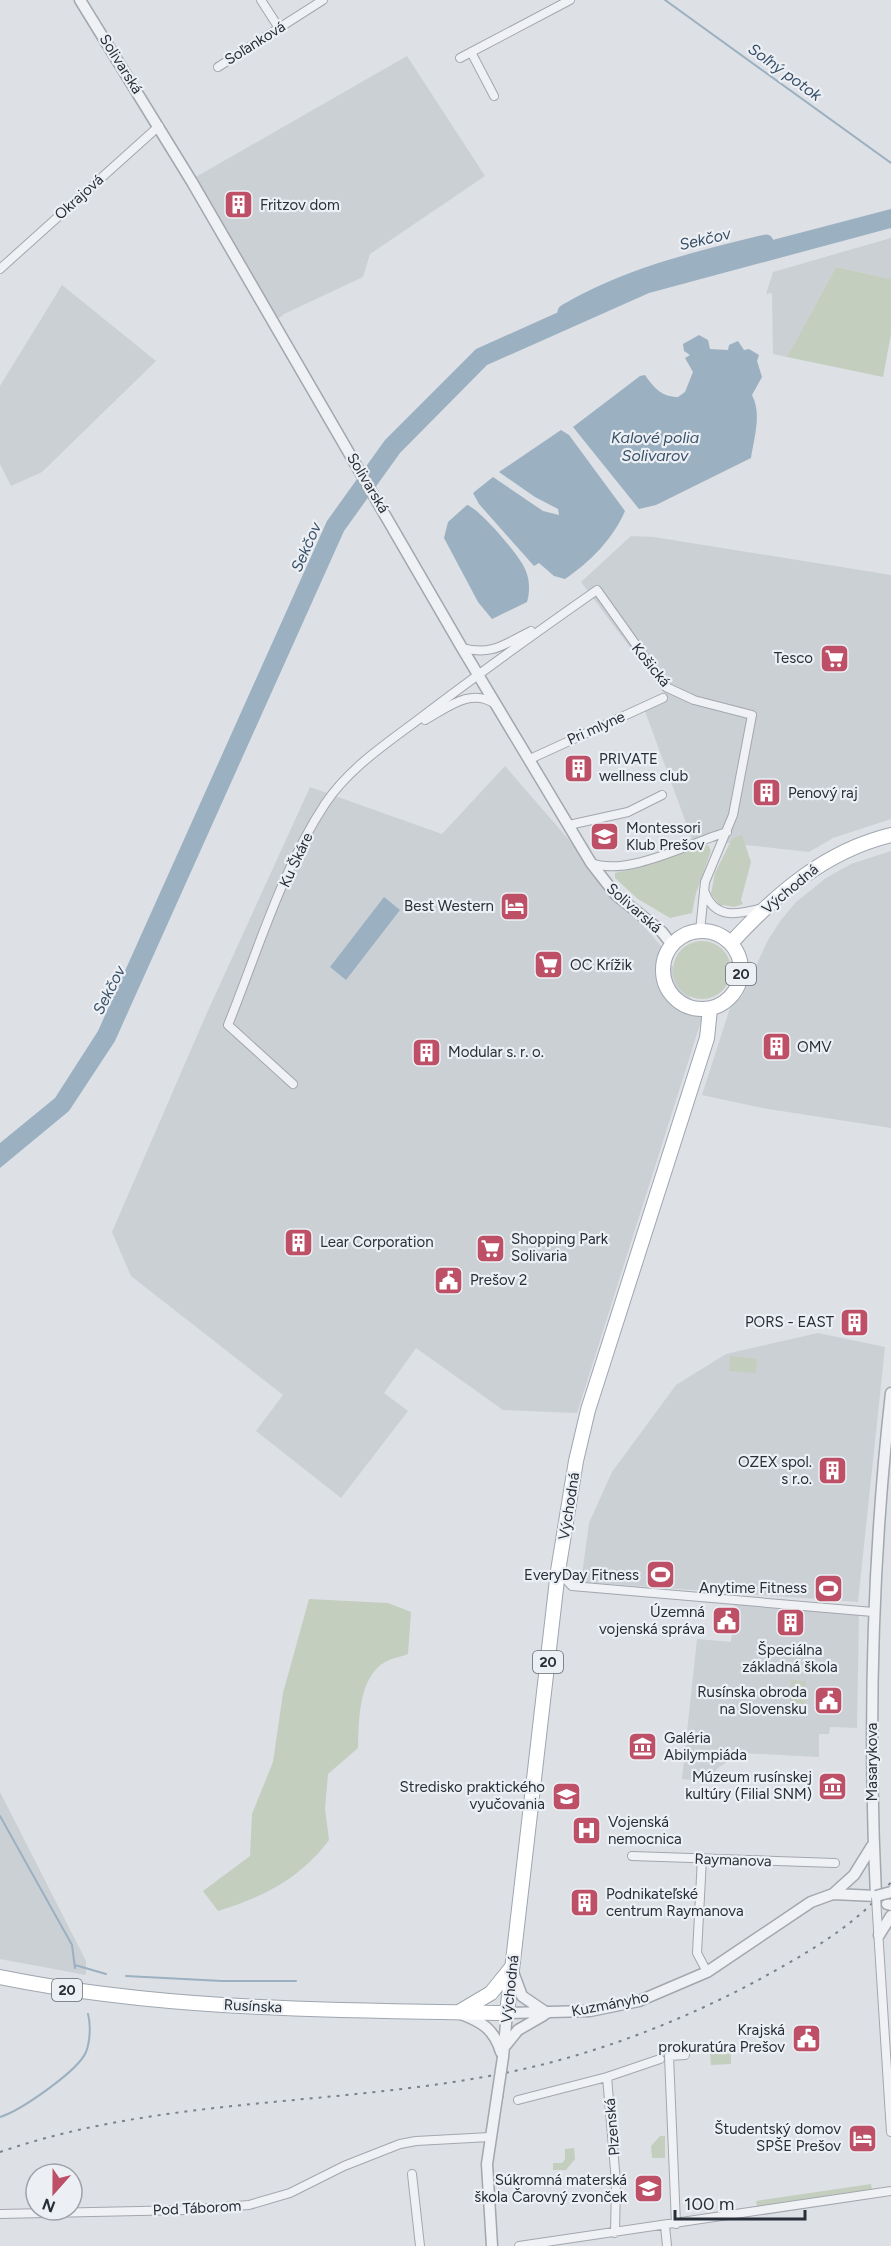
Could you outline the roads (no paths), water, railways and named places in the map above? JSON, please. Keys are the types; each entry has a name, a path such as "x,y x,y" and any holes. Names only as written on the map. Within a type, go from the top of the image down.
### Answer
{"main road":[{"name":"Východná","path":"731,944 810,870 832,856 891,835"},
{"path":"700,931 690,933 672,945 663,966 667,988 685,1006 710,1009"},
{"name":"20","path":"700,931 712,932 731,944 740,959 741,978 730,998 710,1009"},
{"name":"Východná","path":"507,2013 558,1571 576,1461 588,1410 707,1038 710,1009"},
{"path":"458,2013 488,1996 512,1967"},
{"name":"Rusínska","path":"0,1977 66,1990 160,2001 313,2009 507,2013"}],"street":[{"path":"261,0 279,28"},
{"name":"Soľanková","path":"218,67 322,0"},
{"path":"460,58 570,0"},
{"name":"Solivarská","path":"84,1 385,512 462,648 591,863 616,895 662,932 672,945"},
{"path":"471,52 494,96"},
{"name":"Okrajová","path":"0,269 159,126"},
{"name":"Košická","path":"479,674 597,590 666,687 694,700 752,715 733,815 727,832"},
{"path":"462,648 479,652 489,651 553,621"},
{"name":"Ku Škáre","path":"293,1084 228,1025 304,840 327,802 351,774 396,736 479,674"},
{"path":"396,736 474,696 486,698 499,708"},
{"name":"Pri mlyne","path":"530,759 663,698"},
{"path":"569,825 628,812 662,795"},
{"path":"591,863 606,868 634,864 727,832"},
{"path":"700,931 704,889 727,832"},
{"path":"704,889 711,903 728,914 737,915 771,905"},
{"name":"Masarykova","path":"891,1393 873,1612 873,1843 891,2132"},
{"path":"558,1571 572,1586 873,1612"},
{"path":"555,1599 572,1586"},
{"path":"833,1894 861,1867 873,1843"},
{"name":"Raymanova","path":"632,1856 835,1863"},
{"path":"702,1858 697,1953 707,1972"},
{"path":"876,1896 891,1892"},
{"name":"Kuzmányho","path":"507,2013 547,2014 590,2011 630,2003 663,1992 707,1972 796,1910 833,1894 876,1896"},
{"path":"876,1896 889,1904"},
{"path":"879,1935 891,1916"},
{"path":"512,1967 522,1996 547,2014"},
{"path":"458,2013 482,2022 503,2051"},
{"name":"Východná","path":"492,2246 487,2184 490,2137 507,2013"},
{"path":"503,2051 512,2034 529,2022 547,2014"},
{"name":"Plzenská","path":"615,2233 616,2182 607,2078 665,2058 685,2055"},
{"path":"665,2058 676,2224"},
{"path":"518,2100 607,2078"},
{"name":"Pod Táborom","path":"0,2214 185,2210 249,2205 290,2193 344,2166 400,2144 416,2140 490,2137"},
{"path":"412,2174 420,2246"},
{"path":"519,2246 891,2191"},
{"path":"665,2226 667,2246"}],"water":[{"path":"891,209 891,228 649,293 487,365 400,453 344,531 115,1041 69,1111 0,1168 0,1143 55,1098 98,1031 327,521 385,440 476,349 643,274"},
{"name":"Kalové polia Solivarov","path":"699,335 708,340 710,349 728,350 729,345 738,341 744,350 749,349 759,355 757,361 762,377 752,395 757,418 751,458 656,505 639,509 573,427 640,376 645,375 655,388 667,395 678,397 685,392 693,372 685,358 690,355 684,351 683,344"},
{"name":"Kalové polia Solivarov","path":"561,430 569,435 625,511 614,531 600,549 565,579 554,576 539,563 534,566 479,504 473,493 493,477 543,511 559,515 558,509 535,497 499,472"},
{"path":"467,505 480,514 508,544 522,563 528,577 527,602 492,619 478,602 444,538 448,522"},
{"path":"384,897 400,910 346,980 330,967"}],"waterway":[{"name":"Soľný potok","path":"665,0 891,163"},
{"name":"Sekčov","path":"565,312 638,278 688,262 766,242"},
{"path":"0,1816 72,1945 75,1968"},
{"path":"75,1965 106,1974"},
{"path":"126,1976 222,1981 296,1981"},
{"path":"0,2117 21,2107 48,2089 81,2060 88,2043 90,2028 88,2014"}],"railway":[{"path":"0,2152 59,2134 120,2122 181,2112 428,2086 525,2069 595,2050 697,2010 779,1968 814,1948 848,1924 864,1911 891,1882"}],"place":[{"name":"Fritzov dom","path":"239,205"},
{"name":"Tesco","path":"834,658"},
{"name":"PRIVATE wellness club","path":"578,768"},
{"name":"Penový raj","path":"767,793"},
{"name":"Montessori Klub Prešov","path":"605,837"},
{"name":"Best Western","path":"515,906"},
{"name":"OC Krížik","path":"549,965"},
{"name":"OMV","path":"776,1047"},
{"name":"Modular s. r. o.","path":"427,1052"},
{"name":"Lear Corporation","path":"299,1242"},
{"name":"Shopping Park Solivaria","path":"490,1248"},
{"name":"Prešov 2","path":"449,1280"},
{"name":"PORS - EAST","path":"855,1322"},
{"name":"OZEX spol. s r.o.","path":"833,1471"},
{"name":"EveryDay Fitness","path":"660,1575"},
{"name":"Anytime Fitness","path":"828,1588"},
{"name":"Územná vojenská správa","path":"726,1621"},
{"name":"Špeciálna základná škola","path":"790,1623"},
{"name":"Rusínska obroda na Slovensku","path":"828,1701"},
{"name":"Galéria Abilympiáda","path":"643,1747"},
{"name":"Múzeum rusínskej kultúry (Filial SNM)","path":"833,1786"},
{"name":"Stredisko praktického vyučovania","path":"566,1796"},
{"name":"Vojenská nemocnica","path":"587,1831"},
{"name":"Podnikateľské centrum Raymanova","path":"585,1903"},
{"name":"Krajská prokuratúra Prešov","path":"806,2039"},
{"name":"Študentský domov SPŠE Prešov","path":"862,2138"},
{"name":"Súkromná materská škola Čarovný zvonček","path":"648,2189"}]}
